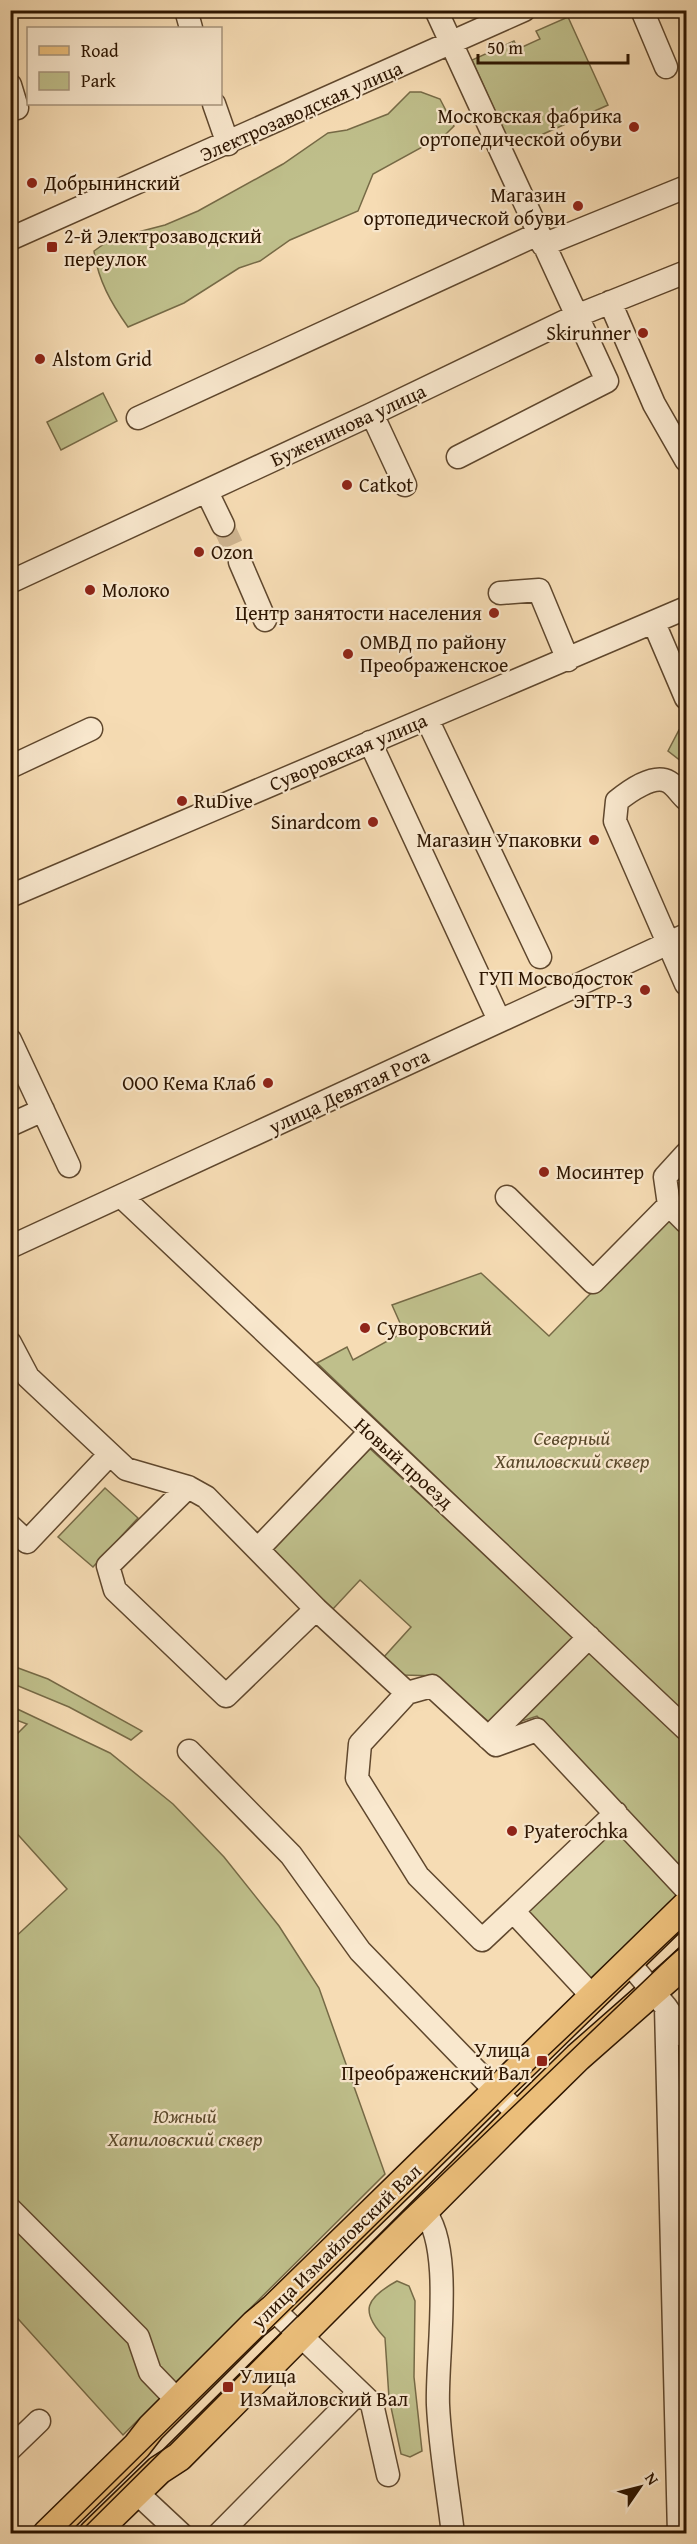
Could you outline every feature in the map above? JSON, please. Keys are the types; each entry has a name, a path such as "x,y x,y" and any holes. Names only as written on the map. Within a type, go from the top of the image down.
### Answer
{"main road":[{"path":"630,1964 687,1906"},
{"path":"660,1998 687,1962"},
{"name":"улица Измайловский Вал","path":"47,2534 137,2446 178,2401 255,2324 630,1964"},
{"name":"улица Измайловский Вал","path":"93,2534 159,2470 179,2457 283,2353 298,2334 519,2115 660,1998"}],"street":[{"path":"186,10 191,27"},
{"path":"436,10 607,381 458,457"},
{"name":"Электрозаводская улица","path":"10,239 228,144 524,10"},
{"path":"642,10 666,67"},
{"path":"10,86 17,108"},
{"path":"214,105 228,144"},
{"path":"138,418 541,240 687,187"},
{"name":"Буженинова улица","path":"10,582 207,492 576,316 687,272"},
{"path":"610,302 654,404 687,460"},
{"path":"372,414 405,485"},
{"path":"207,492 223,525"},
{"path":"240,562 265,620"},
{"path":"500,593 539,590 568,660"},
{"name":"Суворовская улица","path":"10,896 687,608"},
{"path":"654,623 687,698"},
{"path":"427,719 540,957"},
{"path":"10,767 91,729"},
{"path":"370,742 499,1020"},
{"path":"687,799 669,782 657,779 628,792 617,801 615,820 678,938 687,984"},
{"name":"улица Девятая Рота","path":"10,1247 678,938"},
{"path":"10,1040 69,1166"},
{"path":"10,1125 43,1110"},
{"path":"687,1154 665,1177 669,1205 687,1222"},
{"name":"Новый проезд","path":"122,1197 687,1729"},
{"path":"507,1197 593,1282 669,1205"},
{"path":"10,1343 28,1377 126,1469 188,1487 206,1497 316,1609 407,1693"},
{"path":"258,1549 370,1432"},
{"path":"10,1526 27,1542 110,1454"},
{"path":"188,1487 108,1566 115,1590 226,1696 316,1609"},
{"path":"488,1738 589,1637"},
{"path":"616,1813 482,1940 418,1876 357,1778 360,1744 407,1693 432,1686 496,1745 537,1730 616,1813 687,1889"},
{"path":"189,1751 291,1855 360,1952 519,2115"},
{"path":"513,1911 594,1998"},
{"path":"630,1964 660,1998 687,2037"},
{"path":"660,1998 679,2534"},
{"path":"10,2209 138,2337 150,2372 178,2401"},
{"path":"423,2210 431,2218 450,2273 438,2404 453,2534"},
{"path":"273,2309 372,2404 388,2475"},
{"path":"219,2534 359,2392"},
{"path":"10,2449 39,2421"},
{"path":"136,2492 181,2534"}],"green space":[{"path":"568,17 608,105 512,148 472,60 514,41 518,49 540,39 536,31"},
{"path":"410,92 421,92 440,99 454,126 446,134 373,174 358,211 290,240 260,261 239,268 184,303 128,327 106,291 94,251 111,239 165,225 198,211 283,164 328,133 347,130 388,114"},
{"path":"103,393 117,421 61,450 47,422"},
{"path":"679,730 686,732 686,765 668,751"},
{"name":"Северный Хапиловский сквер","path":"686,1196 686,1716 317,1363 347,1347 353,1360 404,1332 392,1305 481,1273 549,1336"},
{"path":"366,1445 686,1740 686,1874 537,1716 497,1729 436,1676 404,1675 383,1658 411,1627 360,1580 333,1609 268,1547"},
{"path":"105,1488 138,1518 93,1567 58,1537"},
{"path":"10,1665 48,1679 142,1731 131,1740 69,1707 11,1683"},
{"name":"Южный Хапиловский сквер","path":"11,1706 110,1753 173,1804 224,1857 279,1926 319,1988 385,2174 123,2435 11,2311 11,1941 67,1889 11,1827 11,1740 27,1724 11,1718"},
{"path":"617,1819 683,1891 589,1980 528,1912"},
{"path":"681,2086 684,2088 686,2157 686,2534 678,2162 683,2150 676,2094"},
{"path":"397,2281 409,2286 415,2301 414,2377 422,2451 410,2457 401,2454 389,2398 385,2338 369,2313 373,2299 378,2293"}],"tunnel":[{"path":"223,525 240,562"}],"tram line":[{"path":"61,2534 542,2061 686,1925"},
{"path":"78,2534 402,2213 686,1941"}],"place":[{"name":"Московская фабрика ортопедической обуви","path":"634,127"},
{"name":"Добрынинский","path":"32,183"},
{"name":"Магазин ортопедической обуви","path":"578,206"},
{"name":"2-й Электрозаводский переулок","path":"52,247"},
{"name":"Skirunner","path":"643,333"},
{"name":"Alstom Grid","path":"40,359"},
{"name":"Catkot","path":"347,485"},
{"name":"Ozon","path":"199,552"},
{"name":"Молоко","path":"90,590"},
{"name":"Центр занятости населения","path":"494,613"},
{"name":"ОМВД по району Преображенское","path":"348,654"},
{"name":"RuDive","path":"182,801"},
{"name":"Sinardcom","path":"373,822"},
{"name":"Магазин Упаковки","path":"594,840"},
{"name":"ГУП Мосводосток ЭГТР-3","path":"645,990"},
{"name":"ООО Кема Клаб","path":"268,1083"},
{"name":"Мосинтер","path":"544,1172"},
{"name":"Суворовский","path":"365,1328"},
{"name":"Pyaterochka","path":"512,1831"},
{"name":"Улица Преображенский Вал","path":"542,2061"},
{"name":"Улица Измайловский Вал","path":"228,2387"}]}
